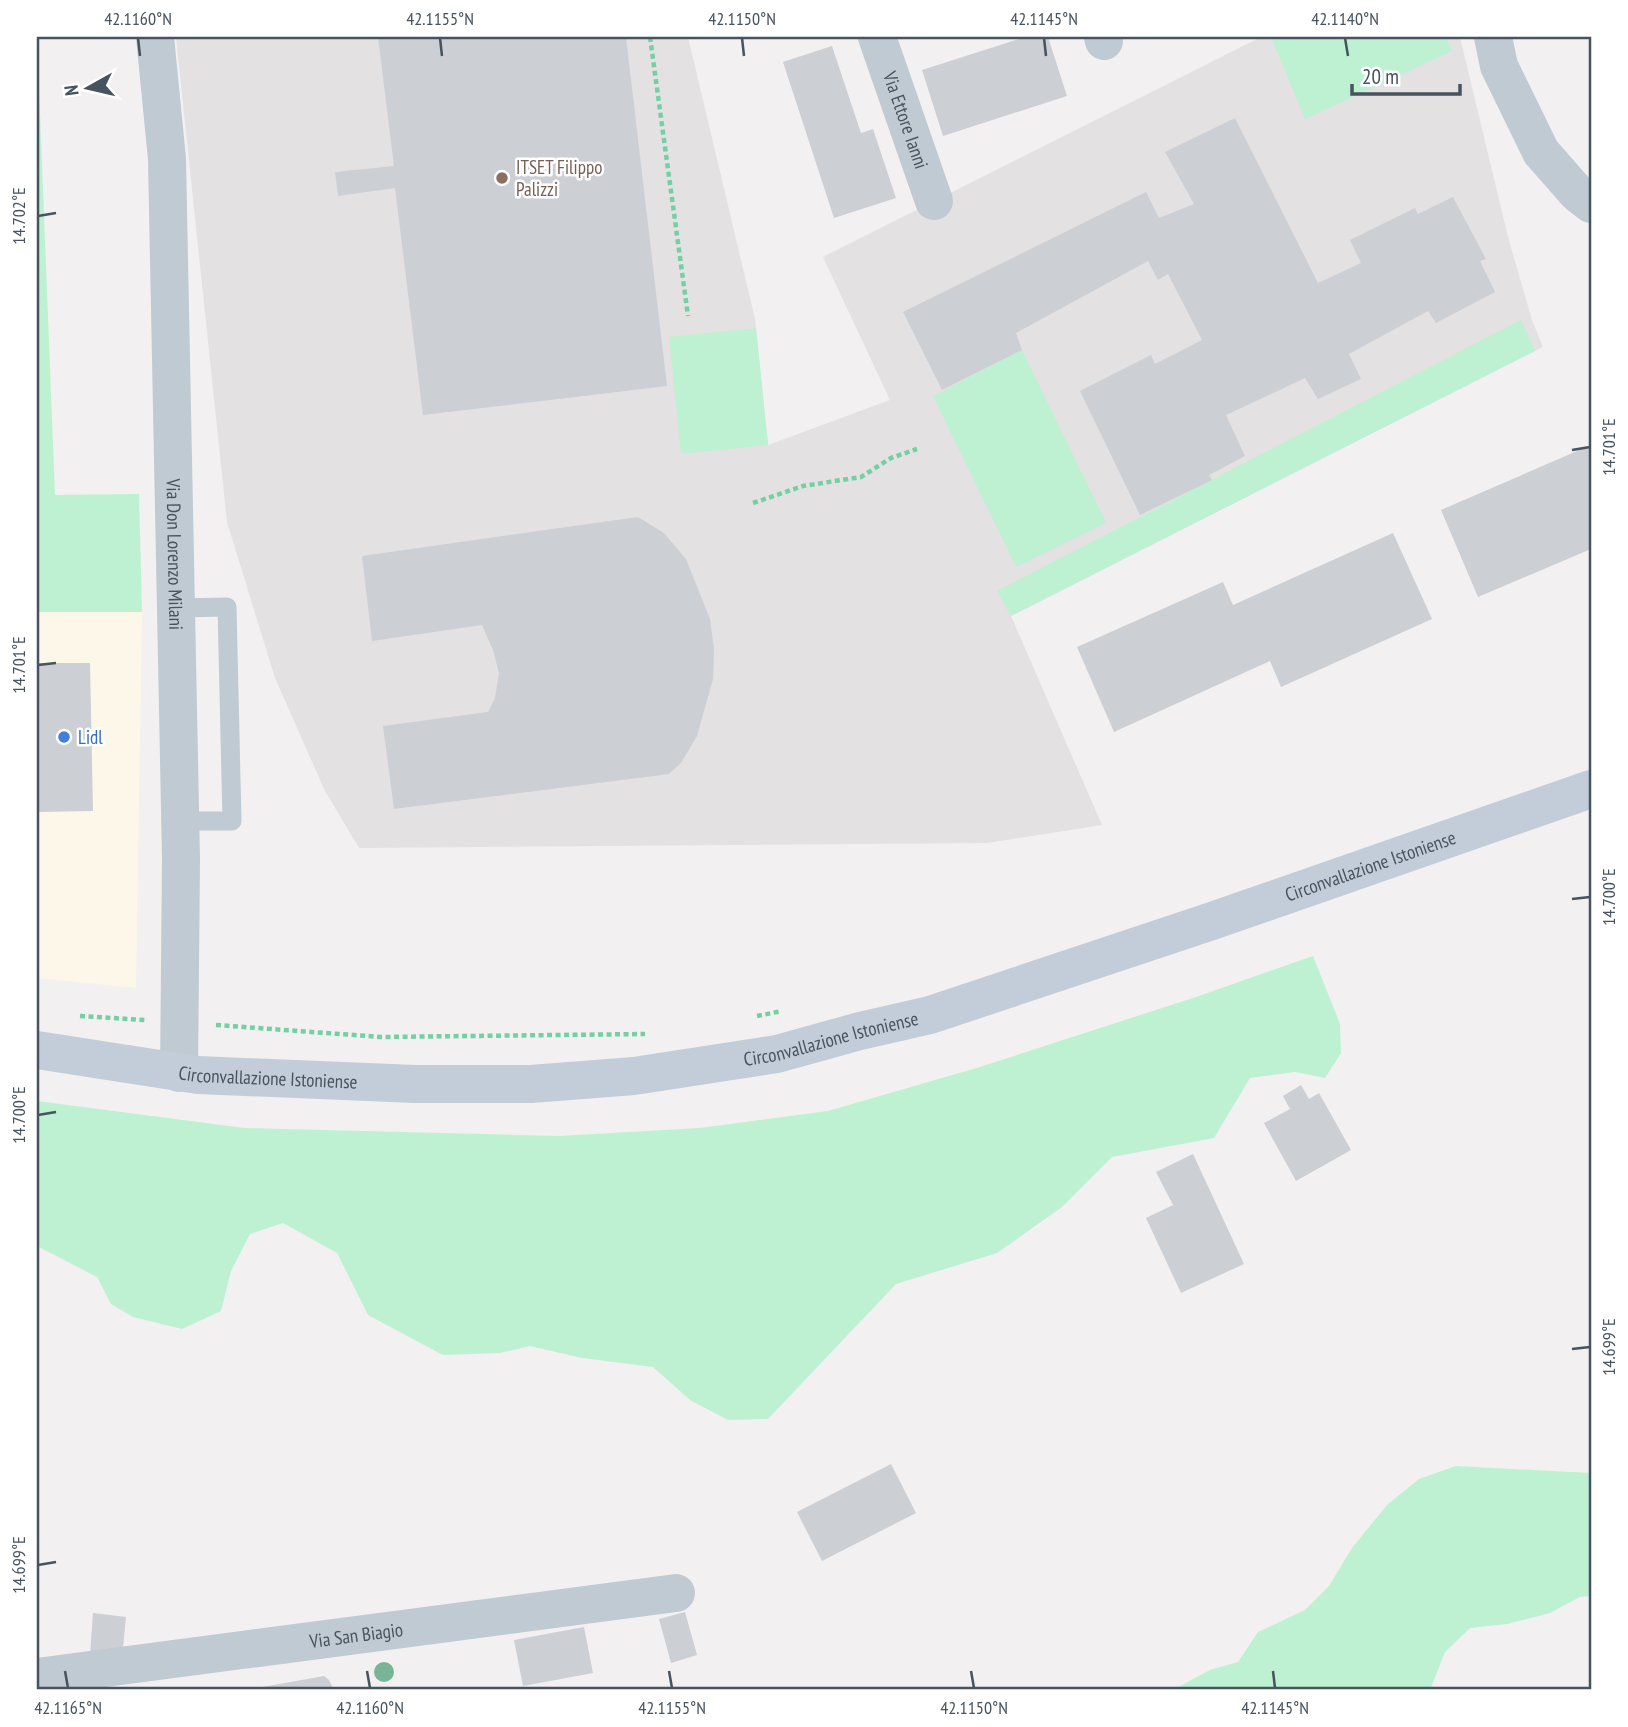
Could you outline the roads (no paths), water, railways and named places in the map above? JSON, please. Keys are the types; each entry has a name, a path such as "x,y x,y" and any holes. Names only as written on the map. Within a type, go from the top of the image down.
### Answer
{"main road":[{"name":"Circonvallazione Istoniense","path":"37,1050 179,1073 349,1083 531,1084 634,1076 777,1054 930,1015 1209,922 1591,789"}],"street":[{"name":"Via Don Lorenzo Milani","path":"155,37 167,159 180,821 179,1073"},
{"name":"Via Ettore Ianni","path":"877,37 934,201"},
{"path":"1493,37 1499,66 1541,152 1577,193 1591,204"},
{"name":"Via San Biagio","path":"37,1677 676,1593"}],"lane":[{"path":"176,608 227,607 232,821 180,821"}],"place":[{"name":"ITSET Filippo Palizzi","path":"502,178"},
{"name":"Lidl","path":"64,737"}]}
